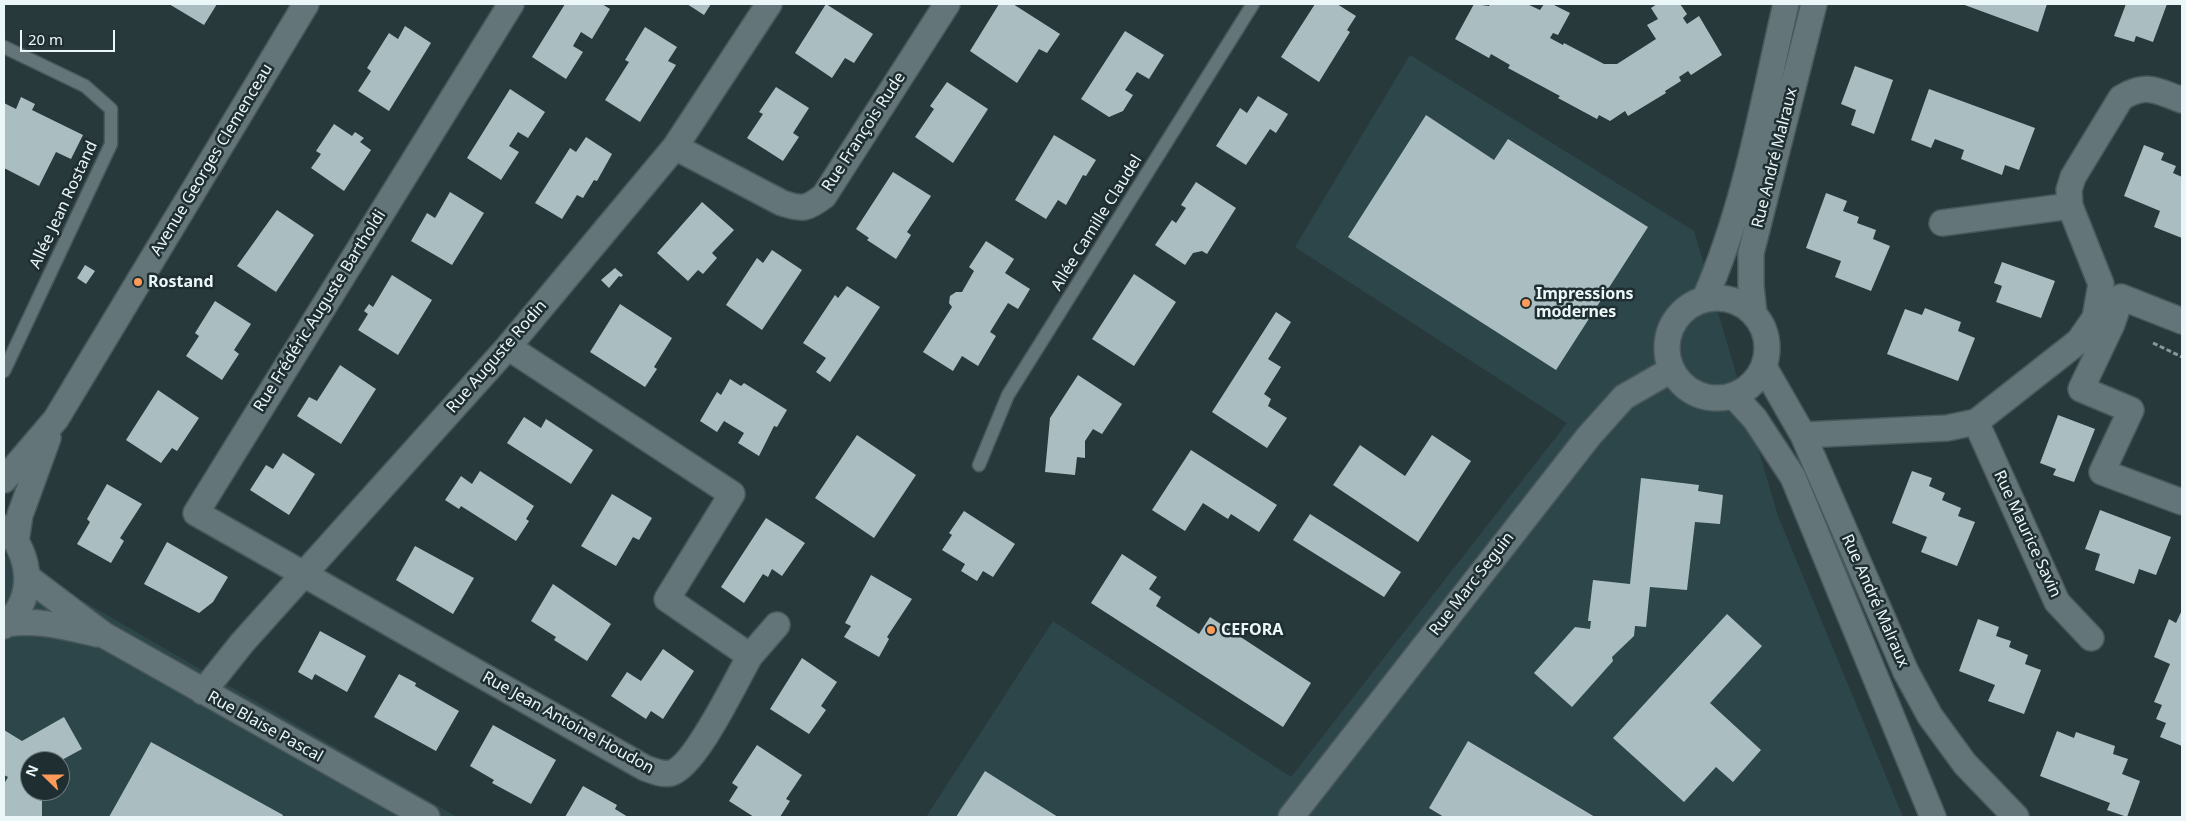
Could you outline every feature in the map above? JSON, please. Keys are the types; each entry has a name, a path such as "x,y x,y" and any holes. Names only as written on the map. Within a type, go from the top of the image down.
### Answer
{"street":[{"name":"Avenue Georges Clemenceau","path":"4,480 56,419 306,4"},
{"name":"Rue Frédéric Auguste Bartholdi","path":"304,574 196,513 443,110 511,4"},
{"name":"Rue Auguste Rodin","path":"203,692 242,643 508,347 675,147 769,4"},
{"name":"Rue François Rude","path":"675,147 782,203 799,208 814,203 824,196 947,4"},
{"name":"Rue André Malraux","path":"1705,298 1724,252 1743,187 1786,4"},
{"name":"Rue André Malraux","path":"1754,314 1751,286 1751,253 1814,4"},
{"path":"1804,435 1948,428 1976,422 2079,341 2095,318 2101,284 2070,206 2069,190 2073,177 2121,98 2133,91 2147,88 2182,100"},
{"path":"1942,223 2070,206"},
{"path":"1719,297 1732,299 1744,305 1754,314 1764,330 1768,348 1764,367 1752,384 1734,396 1719,399 1704,398 1691,392 1679,383 1671,370 1666,353 1668,335 1675,318 1688,306 1705,298 1719,297"},
{"path":"2182,321 2121,297 2112,324 2081,389 2131,410 2102,472 2182,502"},
{"path":"508,347 732,494 667,599 750,656"},
{"name":"Rue André Malraux","path":"1764,367 1804,435 1906,672 1930,716 1965,764 2016,817"},
{"name":"Rue Marc Seguin","path":"1291,817 1589,436 1624,397 1671,370"},
{"name":"Rue André Malraux","path":"1734,396 1755,419 1793,478 1933,817"},
{"name":"Avenue Georges Clemenceau","path":"10,534 20,514 56,419"},
{"name":"Rue Maurice Savin","path":"1976,422 2057,602 2090,638"},
{"path":"5,625 22,603 27,577 23,552 10,534"},
{"name":"Rue Jean Antoine Houdon","path":"304,574 637,763 661,774 673,772 695,753 750,656 777,625"},
{"name":"Rue Blaise Pascal","path":"27,577 104,635 427,817"},
{"name":"Rue Blaise Pascal","path":"5,625 23,621 45,622 104,635"}],"lane":[{"name":"Allée Camille Claudel","path":"979,465 1008,395 1253,4"},
{"name":"Allée Jean Rostand","path":"4,47 85,86 111,109 112,144 4,371"}],"shaded area":[{"path":"1410,55 1694,231 1778,516 1903,817 926,817 1053,621 1291,777 1567,423 1295,247"},
{"path":"4,555 186,661 457,817 4,817"}],"building":[{"path":"169,4 217,4 204,25"},
{"path":"565,4 602,4 610,9 592,39 581,32 573,46 583,52 566,79 532,57"},
{"path":"687,4 711,4 704,15"},
{"path":"826,4 873,34 854,63 845,58 832,78 795,53"},
{"path":"999,4 1013,4 1060,34 1047,53 1039,49 1017,83 970,51"},
{"path":"1315,4 1337,4 1356,16 1347,30 1350,32 1319,82 1281,57"},
{"path":"1474,4 1489,6 1490,4 1527,4 1540,10 1544,4 1552,4 1570,13 1558,35 1553,33 1550,38 1563,45 1564,43 1604,64 1617,64 1656,39 1647,25 1658,19 1651,8 1657,4 1680,4 1687,14 1683,18 1687,24 1699,16 1722,55 1691,75 1688,71 1679,77 1681,81 1665,91 1666,93 1628,116 1625,111 1610,121 1599,115 1597,119 1558,98 1560,96 1508,68 1510,65 1491,54 1489,58 1455,39"},
{"path":"1962,4 2047,4 2038,32"},
{"path":"2126,4 2167,4 2153,42 2136,36 2134,42 2114,36"},
{"path":"405,26 431,43 389,111 358,91 371,71 367,68 389,33 398,39"},
{"path":"645,27 677,47 668,61 676,65 640,122 605,100 629,62 625,60"},
{"path":"1125,31 1164,55 1149,79 1137,72 1125,90 1133,95 1123,111 1109,117 1081,99"},
{"path":"1855,66 1893,80 1874,134 1851,125 1856,110 1841,104"},
{"path":"947,82 988,109 953,163 915,137 934,109 930,106"},
{"path":"776,87 809,108 793,133 799,137 783,161 747,138 763,114 759,112"},
{"path":"510,89 545,112 528,138 518,132 509,146 519,152 501,180 467,158"},
{"path":"1929,89 2035,128 2019,170 2005,165 2002,175 1961,159 1964,150 1935,139 1931,148 1911,140"},
{"path":"1258,96 1288,114 1276,133 1270,129 1246,165 1216,146 1240,108 1247,113"},
{"path":"21,97 35,104 32,110 83,135 71,159 56,152 39,186 4,168 4,103 16,109"},
{"name":"Impressions modernes","path":"1426,115 1494,160 1508,139 1648,227 1556,370 1348,237"},
{"path":"334,124 352,136 355,132 364,138 360,142 371,150 344,191 311,168 321,154 316,151"},
{"path":"1054,135 1096,160 1086,176 1083,175 1066,205 1058,200 1046,219 1015,200"},
{"path":"586,137 612,154 597,181 594,180 583,198 577,195 562,219 535,203 570,148 576,152"},
{"path":"2144,145 2164,153 2161,160 2176,166 2173,173 2182,177 2182,238 2154,227 2160,211 2124,196"},
{"path":"893,172 931,196 907,232 911,235 896,259 867,240 869,238 856,229"},
{"path":"1196,182 1236,208 1207,254 1202,251 1193,253 1185,265 1155,245 1172,220 1176,223 1186,208 1181,205"},
{"path":"450,192 484,213 452,265 411,241 427,213 435,218"},
{"path":"1826,193 1847,201 1843,211 1859,217 1857,223 1876,230 1873,239 1890,246 1871,291 1835,277 1841,261 1806,248"},
{"path":"702,202 734,230 712,253 717,258 703,274 698,270 688,281 657,253"},
{"path":"277,210 314,235 276,292 237,266"},
{"path":"986,241 1014,259 1005,273 1030,289 1018,309 1008,303 990,332 996,336 978,366 962,356 953,371 923,352 952,307 949,303 950,296 956,292 962,292 974,271 969,267"},
{"path":"772,250 802,270 762,330 726,305 757,258 763,263"},
{"path":"2002,262 2055,281 2041,318 1996,302 2002,286 1994,283"},
{"path":"85,265 95,271 86,284 77,278"},
{"path":"615,268 623,275 619,276 609,288 601,280"},
{"path":"1134,274 1176,302 1134,366 1092,339"},
{"path":"392,275 432,300 398,355 358,330 368,314 364,311 369,304 373,307"},
{"path":"847,286 880,307 830,382 816,372 826,358 803,343 835,295 838,298"},
{"path":"215,301 251,324 234,350 239,354 222,380 186,356 199,336 195,333"},
{"path":"620,304 672,338 654,367 657,369 645,387 590,352"},
{"path":"1925,308 1961,322 1958,331 1975,338 1958,381 1887,354 1905,309 1922,315"},
{"path":"1276,312 1291,322 1268,359 1281,367 1264,394 1271,399 1268,406 1287,418 1267,448 1212,412"},
{"path":"340,365 376,389 341,444 297,416 309,397 317,401"},
{"path":"1078,375 1122,404 1102,434 1093,429 1085,441 1085,458 1077,457 1075,475 1045,472 1050,418"},
{"path":"730,379 741,386 744,383 787,410 777,427 774,426 759,456 738,443 744,433 724,421 717,432 700,421 717,392 721,395"},
{"path":"158,390 199,418 177,451 172,448 161,463 126,440"},
{"path":"2058,415 2095,429 2074,482 2053,475 2056,469 2040,463"},
{"path":"524,417 541,428 546,419 593,450 571,484 507,443"},
{"path":"857,435 916,475 874,538 815,498"},
{"path":"1432,435 1471,461 1418,542 1333,485 1360,445 1405,476"},
{"path":"1191,450 1277,505 1259,532 1231,514 1228,519 1203,503 1185,531 1152,510"},
{"path":"283,453 315,474 289,515 250,490 266,465 273,469"},
{"path":"480,471 534,506 526,519 529,521 516,541 461,506 459,509 445,500 461,476 472,484"},
{"path":"1912,471 1932,478 1929,486 1945,493 1942,500 1961,508 1958,516 1975,522 1957,566 1921,552 1927,537 1892,523"},
{"path":"1641,478 1699,485 1698,491 1723,495 1720,524 1695,522 1687,590 1650,587 1646,627 1635,626 1634,636 1612,657 1613,661 1572,707 1534,673 1575,627 1590,629 1591,621 1588,621 1593,580 1630,584"},
{"path":"107,484 142,504 120,538 124,541 111,563 77,544 90,522 87,519"},
{"path":"612,494 652,518 639,540 633,537 616,566 581,546"},
{"path":"2100,510 2171,537 2156,575 2139,569 2134,584 2095,570 2100,554 2085,549"},
{"path":"964,511 1015,544 993,577 983,571 977,581 961,571 965,564 942,550 952,535 949,533"},
{"path":"1310,514 1401,572 1384,597 1293,540"},
{"path":"766,518 805,543 782,576 772,569 768,577 763,574 744,603 721,587"},
{"path":"167,542 228,577 213,602 199,613 144,584"},
{"path":"415,546 474,578 453,614 396,580"},
{"path":"1122,554 1157,577 1149,589 1161,597 1156,606 1199,634 1210,617 1311,683 1283,727 1091,603"},
{"path":"871,575 912,599 887,637 889,639 879,657 844,637 851,626 845,623"},
{"path":"553,584 611,624 587,661 554,640 556,637 531,621"},
{"path":"2182,610 2182,746 2160,737 2166,723 2156,719 2162,705 2154,702 2170,664 2154,657 2169,619 2176,623"},
{"path":"1727,614 1762,646 1710,703 1761,750 1733,782 1716,767 1684,802 1613,738"},
{"path":"1978,619 1999,627 1996,636 2011,641 2009,647 2028,655 2025,664 2041,670 2024,714 1988,701 1995,685 1959,671"},
{"path":"320,631 366,656 347,692 315,674 312,680 298,672"},
{"path":"663,649 694,671 663,719 651,711 646,719 611,696 627,672 641,681"},
{"path":"802,658 837,682 821,706 826,710 809,734 770,709"},
{"path":"399,674 416,683 415,686 459,711 436,751 374,717"},
{"path":"64,717 82,749 70,756 70,751 20,751 20,801 42,801 42,817 4,817 4,784 8,777 4,775 4,730 22,741"},
{"path":"493,725 556,760 531,804 492,783 494,780 470,766"},
{"path":"2057,731 2074,738 2076,732 2115,746 2113,754 2128,759 2122,774 2140,781 2127,817 2107,810 2110,803 2040,776"},
{"path":"1468,741 1595,817 1444,817 1429,808"},
{"path":"151,742 283,815 282,817 109,817"},
{"path":"757,745 802,775 786,799 790,801 780,817 754,817 729,801 738,787 732,783"},
{"path":"985,771 1058,817 956,817"},
{"path":"583,786 617,805 615,809 628,817 565,817"}],"place":[{"name":"Rostand","path":"138,282"},
{"name":"Impressions modernes","path":"1526,303"},
{"name":"CEFORA","path":"1211,630"}]}
